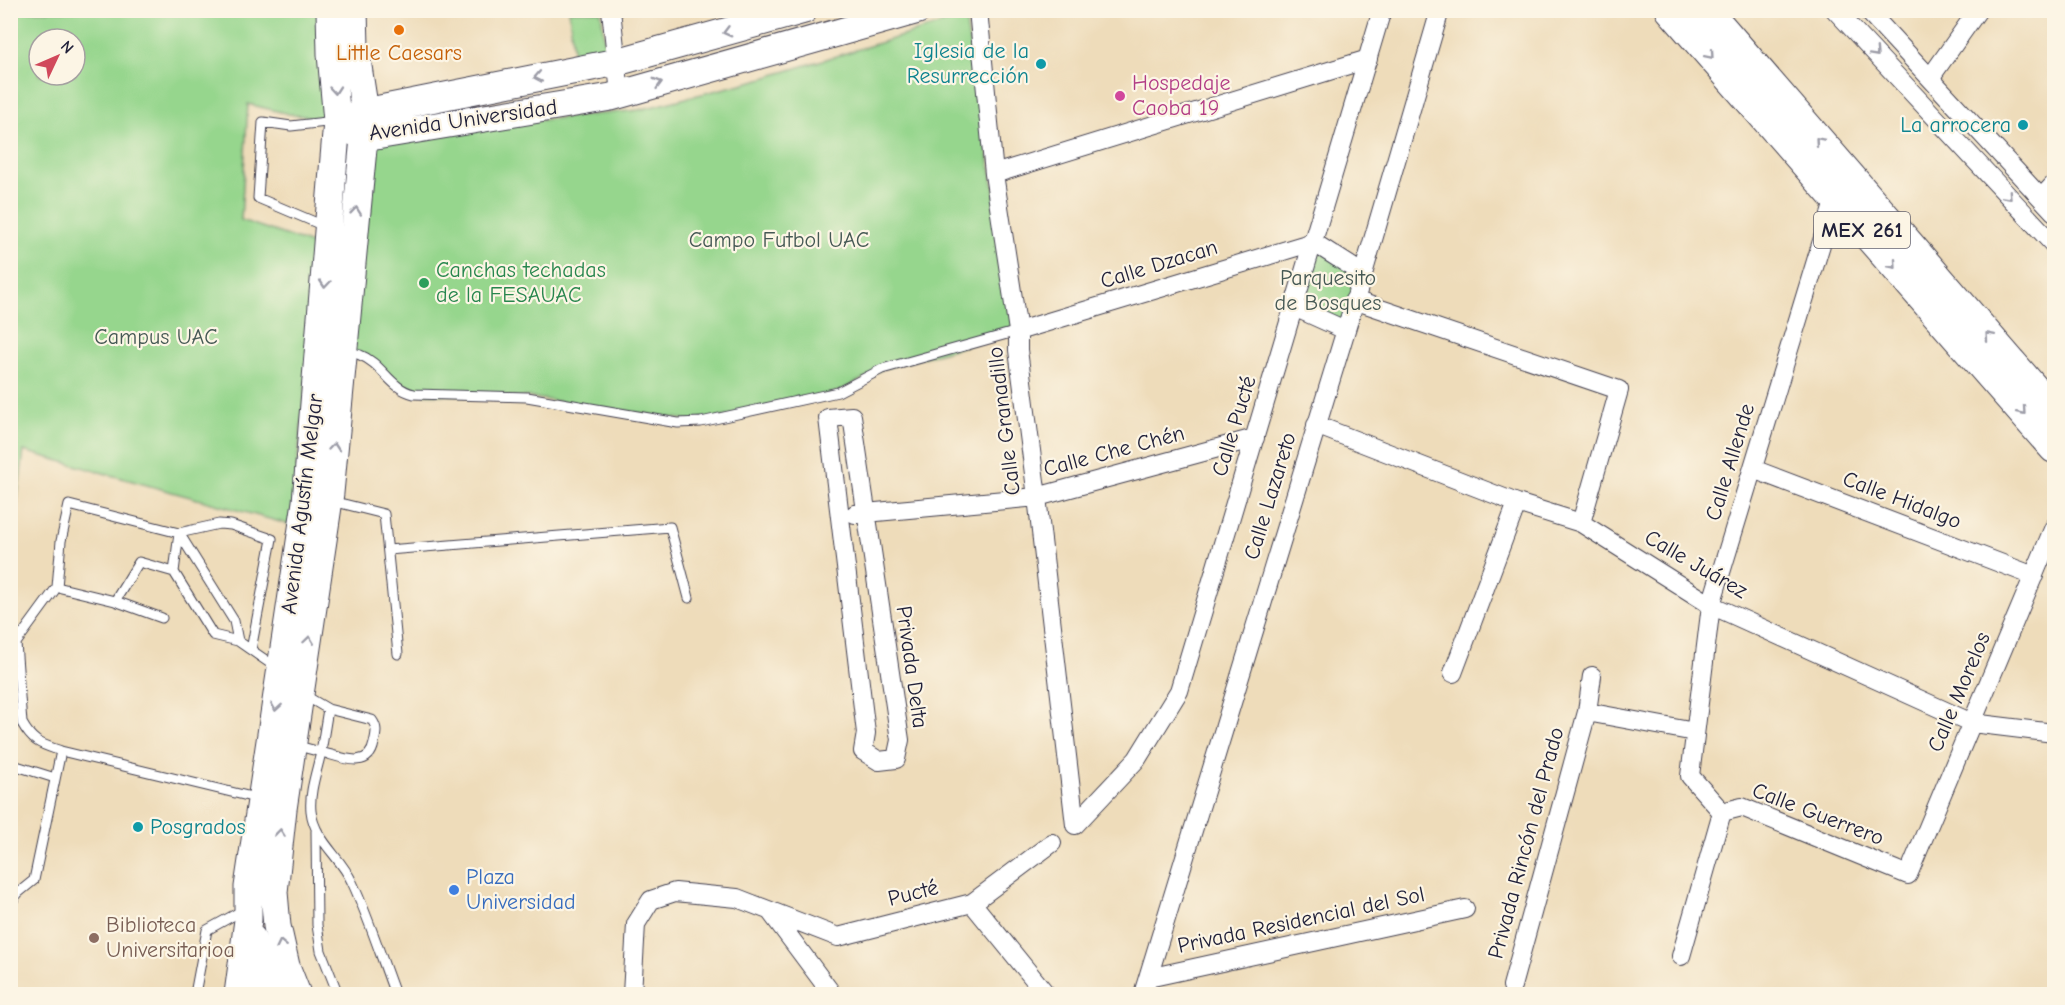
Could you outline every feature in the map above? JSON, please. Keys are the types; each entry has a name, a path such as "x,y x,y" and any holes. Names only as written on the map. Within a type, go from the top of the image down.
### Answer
{"main road":[{"name":"Avenida Agustín Melgar","path":"238,994 262,799 306,502 337,121 330,10"},
{"name":"Avenida Agustín Melgar","path":"297,994 286,966 277,926 274,892 283,809 329,500 364,125 354,10"},
{"name":"Avenida Universidad","path":"364,125 617,62 804,10"},
{"name":"Avenida Universidad","path":"337,121 364,125 620,94 918,10"},
{"name":"MEX 261","path":"1671,10 2055,448"},
{"name":"MEX 261","path":"1706,10 2055,412"},
{"path":"248,914 261,976 268,994"}],"street":[{"path":"611,10 620,94"},
{"name":"Calle Granadillo","path":"978,10 994,174 1018,331 1018,350 1075,825"},
{"name":"Calle Pucté","path":"1075,825 1137,759 1179,691 1382,10"},
{"name":"Calle Lazareto","path":"1145,986 1363,274 1440,10"},
{"path":"1835,10 2055,245"},
{"path":"1867,10 2055,212"},
{"path":"1930,78 1978,10"},
{"path":"994,174 1368,59"},
{"name":"Calle Allende","path":"1690,776 1711,605 1835,199 1842,167"},
{"path":"2041,198 2055,184"},
{"path":"1313,242 1363,274"},
{"name":"Calle Dzacan","path":"1018,331 1313,242"},
{"path":"1354,300 1619,390 1581,523"},
{"path":"1294,307 1345,330"},
{"name":"Privada Delta","path":"852,416 865,513 900,740 896,759 879,761 863,751 866,733 828,418 852,416"},
{"name":"Calle Juárez","path":"1317,425 1516,502 1581,523 1711,605 1972,723 2055,733"},
{"name":"Calle Che Chén","path":"840,516 1037,497 1255,438"},
{"name":"Calle Hidalgo","path":"1753,469 2034,576"},
{"path":"1453,673 1516,502"},
{"name":"Calle Morelos","path":"1908,875 2055,527"},
{"path":"853,627 881,621"},
{"path":"858,664 886,651"},
{"name":"Privada Rincón del Prado","path":"1512,986 1587,712 1592,676"},
{"name":"Privada Rincón del Prado","path":"1587,712 1695,732"},
{"name":"Calle Guerrero","path":"1690,776 1722,812 1742,807 1908,875"},
{"path":"1681,956 1722,812"},
{"name":"Pucté","path":"632,994 636,924 651,900 675,892 737,898 838,937 972,903 1052,843"},
{"path":"972,903 1046,994"},
{"name":"Privada Residencial del Sol","path":"1145,986 1465,909"},
{"path":"770,911 832,994"}],"lane":[{"path":"329,228 258,198 263,122 291,126 337,121"},
{"path":"343,351 361,355 405,392 527,398 678,423 701,422 838,392 882,369 1018,331"},
{"path":"329,500 384,514 398,654"},
{"path":"251,650 272,539 231,525 219,524 179,533 69,506 61,540 57,587 16,642 22,723 35,742 61,751 262,799"},
{"path":"388,550 670,527 689,598"},
{"path":"179,533 174,572 213,635 238,641 281,671"},
{"path":"179,533 234,621 238,641"},
{"path":"115,601 139,562 174,572"},
{"path":"57,587 115,601 162,618"},
{"path":"293,744 364,760 373,750 376,732 376,725 372,720 328,709 301,693"},
{"path":"328,709 311,797 311,812 316,831 316,924 321,951 338,994"},
{"path":"10,904 18,893 34,880 61,751"},
{"path":"10,764 55,778"},
{"path":"316,831 341,862 352,881 395,994"},
{"path":"195,994 207,930 248,914"}],"green space":[{"name":"Campus UAC","path":"11,11 333,11 337,121 289,114 248,104 241,220 320,247 291,525 24,451 11,544"},
{"path":"569,11 601,11 606,55 574,59"},
{"name":"Campo Futbol UAC","path":"965,17 1018,331 882,369 838,392 701,422 527,397 414,394 361,355 343,351 364,138 639,110 757,80"},
{"name":"Parquesito de Bosques","path":"1315,246 1358,275 1344,327 1297,306"}],"place":[{"name":"Little Caesars","path":"399,30"},
{"name":"Iglesia de la Resurrección","path":"1041,64"},
{"name":"Hospedaje Caoba 19","path":"1120,96"},
{"name":"La arrocera","path":"2023,125"},
{"name":"Canchas techadas de la FESAUAC","path":"424,283"},
{"name":"Posgrados","path":"138,827"},
{"name":"Plaza Universidad","path":"454,890"},
{"name":"Biblioteca Universitarioa","path":"94,938"}]}
